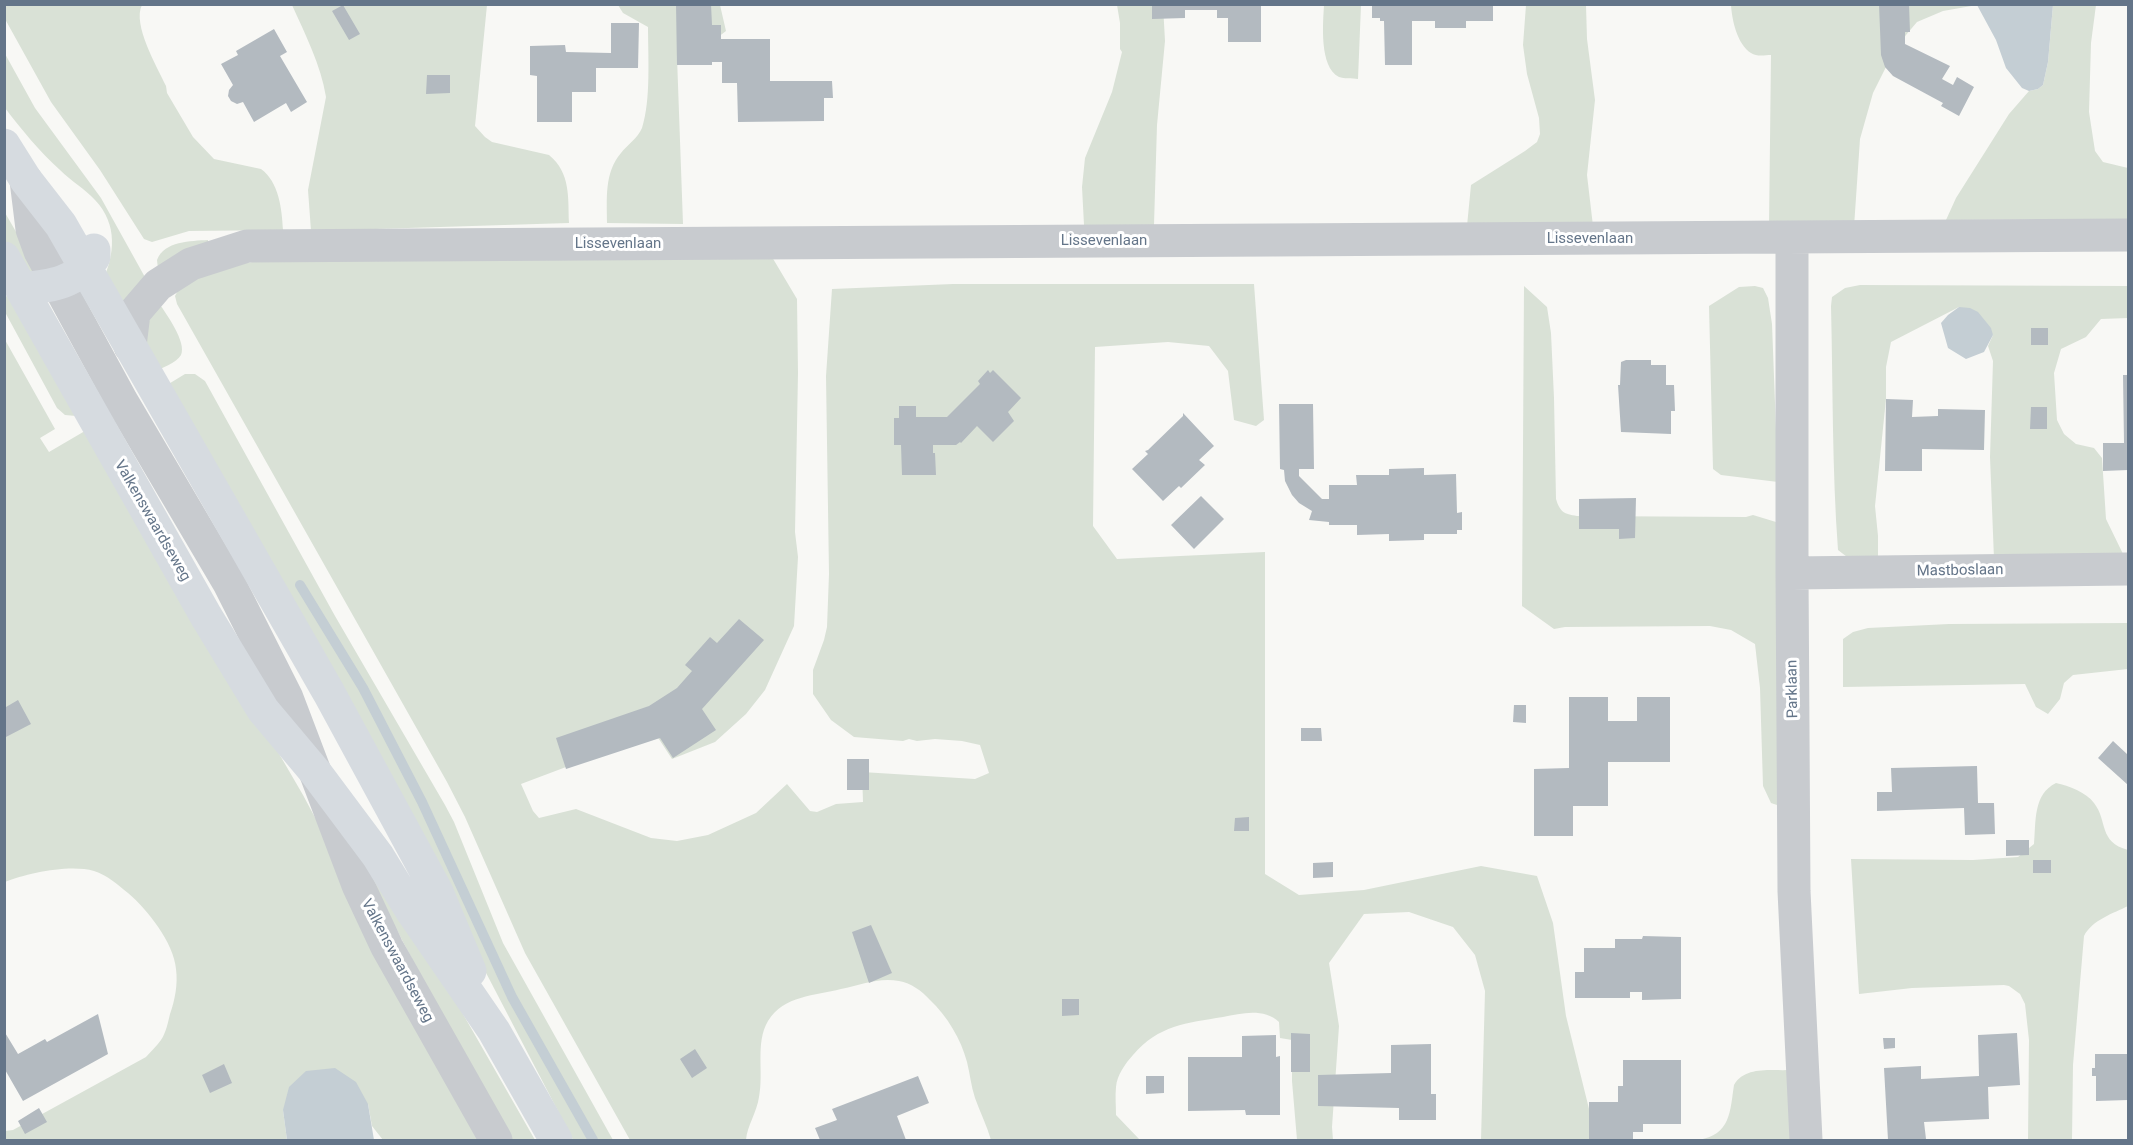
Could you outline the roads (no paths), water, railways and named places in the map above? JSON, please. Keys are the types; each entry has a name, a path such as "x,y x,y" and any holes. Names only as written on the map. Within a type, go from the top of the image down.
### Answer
{"main road":[{"name":"Valkenswaardseweg","path":"4,145 26,180"},
{"path":"22,289 57,285 86,269 94,257 93,239 84,220 67,204 26,180"},
{"name":"Valkenswaardseweg","path":"4,258 238,670 268,717 316,773 378,856 411,910 494,1031 556,1140"},
{"name":"Valkenswaardseweg","path":"86,269 329,693 437,892 494,1031"}],"street":[{"name":"Valkenswaardseweg","path":"26,180 32,229 40,251 121,400 229,583 287,698 358,885 387,947 496,1140"},
{"name":"Lissevenlaan","path":"130,346 134,313 158,285 191,264 247,246 1792,238 2128,234"},
{"name":"Parklaan","path":"1792,238 1794,891 1806,1140"},
{"name":"Mastboslaan","path":"1792,573 2128,569"},
{"name":"Valkenswaardseweg","path":"229,583 329,693"}],"waterway":[{"path":"300,585 363,688 422,802 512,997 593,1140"}]}
